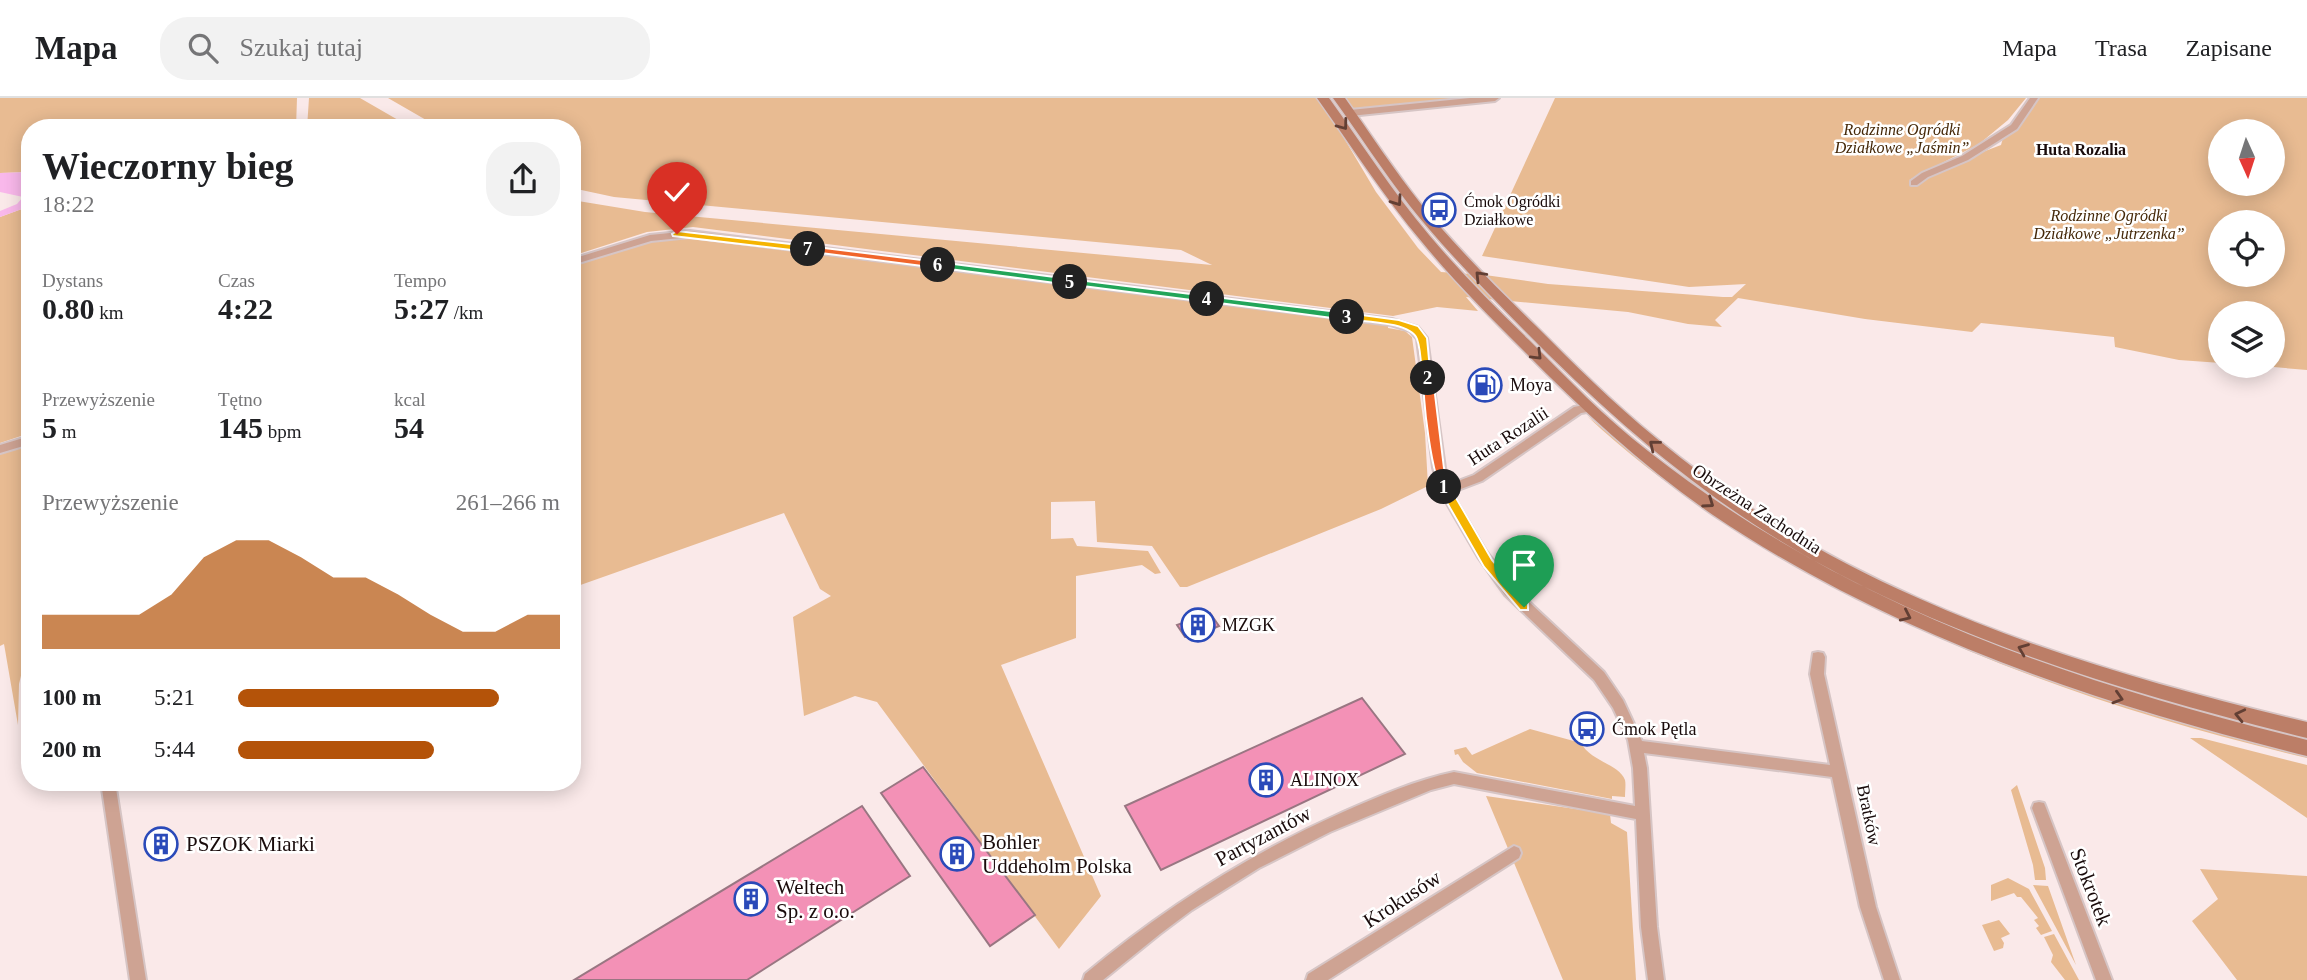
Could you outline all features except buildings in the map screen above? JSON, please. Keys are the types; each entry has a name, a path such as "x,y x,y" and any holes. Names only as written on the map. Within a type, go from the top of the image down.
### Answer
{"street":[{"name":"Obrzeżna Zachodnia","path":"1323,98 1411,221 1489,307 1589,408 1646,457 1715,508 1826,575 1902,614 1995,654 2078,686 2221,728 2307,748"},
{"name":"Obrzeżna Zachodnia","path":"1339,98 1426,218 1509,307 1598,395 1660,450 1739,507 1836,565 1931,611 2081,670 2172,698 2307,730"},
{"path":"1350,113 1495,98"},
{"path":"1914,183 1925,175 1965,158 2014,127 2034,98"},
{"path":"581,259 650,238 690,234 1399,323 1419,333 1439,468 1445,490 1481,553 1506,587 1583,659 1608,687 1622,711 1636,746 1643,814 1649,927 1656,980"},
{"name":"Huta Rozalii","path":"1445,490 1478,478 1578,411 1589,408"},
{"path":"0,449 21,443"},
{"name":"Bratków","path":"1818,657 1817,674 1868,907 1892,980"},
{"path":"1636,746 1840,772"},
{"name":"Partyzantów","path":"1091,980 1125,950 1205,891 1245,866 1338,821 1430,782 1454,778 1643,814"},
{"path":"109,791 138,980"},
{"name":"Stokrotek","path":"2039,808 2104,980"},
{"name":"Krokusów","path":"1314,980 1514,853"}],"green space":[{"path":"0,98 297,98 296,119 21,119 21,172 0,173"},
{"path":"309,98 360,98 396,119 308,119"},
{"path":"388,98 1316,98 1335,123 1376,192 1418,248 1441,272 1548,284 1732,297 1746,284 1689,287 1482,256 1555,98 2026,98 2008,120 1979,144 1909,180 2001,145 2003,138 2017,127 2037,98 2307,98 2307,370 2285,368 2285,301 2208,301 2208,362 2179,360 2115,347 2114,337 1981,323 1972,332 1865,319 1738,298 1715,320 1722,327 1688,324 1628,312 1466,297 1478,311 1437,307 1393,316 693,227 647,232 581,253 581,201 645,212 1212,265 1181,250 614,197 581,190 581,119 424,119"},
{"path":"1343,98 1472,98 1353,110"},
{"path":"21,209 21,436 0,443 0,217"},
{"path":"676,237 1388,325 1388,328 1405,331 1412,337 1425,433 1428,486 1381,509 1187,587 1180,587 1152,546 1097,542 1095,501 1051,502 1051,539 1073,538 1077,546 1148,551 1161,573 1155,574 1142,565 1076,576 1076,638 1001,665 1101,896 1059,949 877,702 855,696 804,716 793,617 831,596 820,589 784,513 581,585 581,262 640,243"},
{"path":"1587,416 1631,451 1939,636 2028,673 2106,700 2181,723 2307,754 2307,758 2167,721 2099,700 1967,650 1902,621 1838,589 1725,522 1654,473"},
{"path":"21,446 21,676 18,725 4,644 0,646 0,453"},
{"path":"1530,729 1581,743 1591,754 1622,775 1625,797 1612,796 1612,799 1477,773 1463,762 1458,754 1455,755 1454,750 1466,747 1472,755"},
{"path":"2190,738 2201,738 2307,765 2307,818"},
{"path":"2017,785 2045,868 2046,880 2035,880 2011,790"},
{"path":"1486,796 1610,814 1611,823 1627,832 1636,980 1563,980"},
{"path":"2200,869 2307,876 2307,980 2237,980 2192,921 2218,899"},
{"path":"2008,878 2029,889 2052,931 2041,935 2034,920 2038,918 2021,897 2014,893 1991,901 1991,885"},
{"path":"2033,885 2048,886 2076,965"},
{"path":"1999,920 2010,934 2001,938 2003,948 1994,951 1982,925"},
{"path":"2054,934 2079,980 2065,980 2051,962 2053,955 2044,937"}],"shaded area":[{"path":"21,172 21,197 0,192 0,173"},
{"path":"21,199 21,209 0,217 0,211 17,204"}],"place":[{"name":"Ćmok Ogródki Działkowe","path":"1439,210"},
{"name":"Moya","path":"1485,385"},
{"name":"MZGK","path":"1198,625"},
{"name":"Ćmok Pętla","path":"1587,729"},
{"name":"ALINOX","path":"1266,780"},
{"name":"PSZOK Miarki","path":"161,844"},
{"name":"Bohler Uddeholm Polska","path":"957,854"},
{"name":"Weltech Sp. z o.o.","path":"751,899"}],"district":[{"name":"Huta Rozalia","path":"2081,149"}],"route":[{"path":"677,234 1392,322 1414,328 1422,338 1439,468 1445,490 1493,571 1524,607"}],"park label":[{"name":"Rodzinne Ogródki Działkowe „Jaśmin”","path":"1902,138"},
{"name":"Rodzinne Ogródki Działkowe „Jutrzenka”","path":"2109,224"}]}
